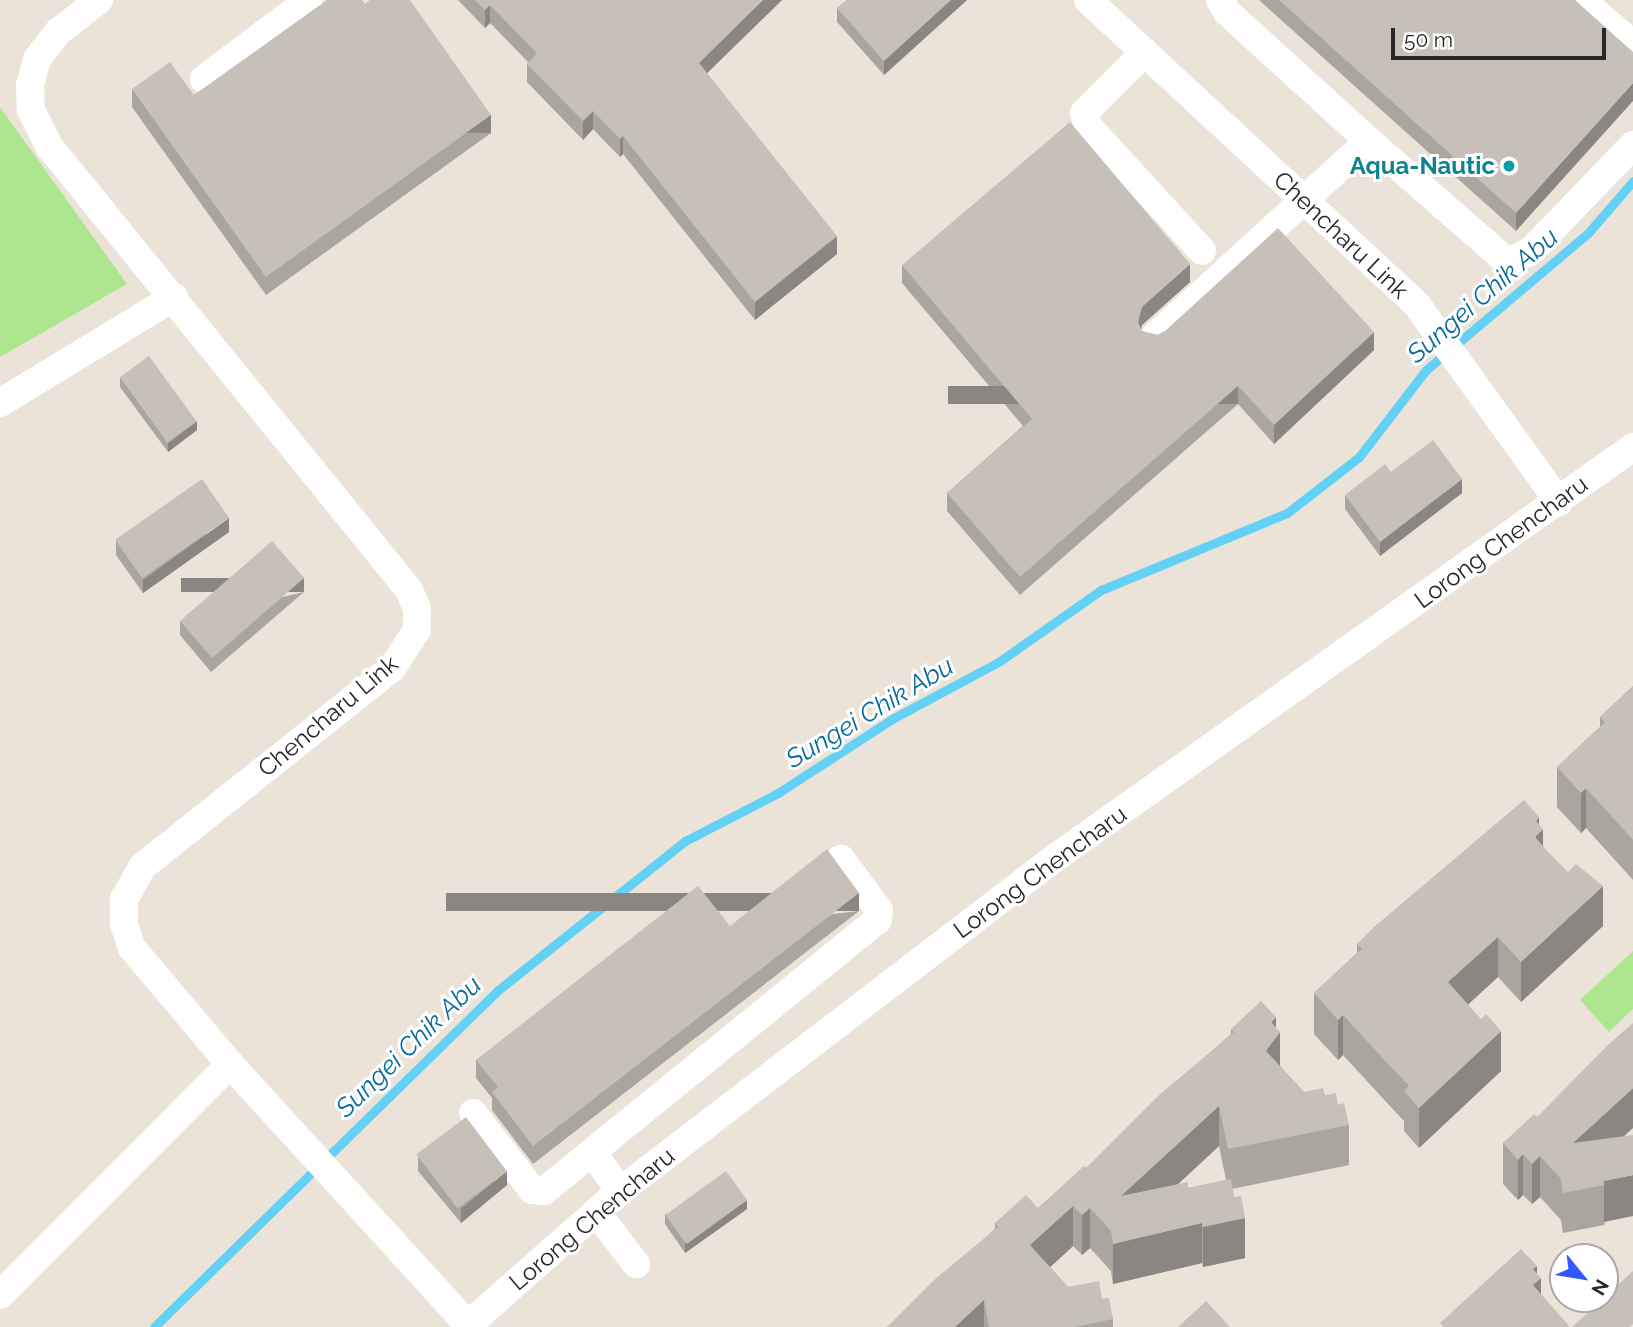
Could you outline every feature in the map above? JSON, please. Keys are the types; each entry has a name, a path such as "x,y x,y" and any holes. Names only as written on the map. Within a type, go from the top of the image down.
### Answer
{"street":[{"name":"Chencharu Link","path":"99,0 58,32 37,59 30,85 31,110 49,146 409,590 417,608 417,630 392,668 142,867 130,883 124,899 124,924 132,948 229,1063 468,1325"},
{"path":"204,79 309,0"},
{"name":"Chencharu Link","path":"1088,0 1306,200 1429,318 1559,502"},
{"path":"1220,0 1227,12 1491,251 1513,260 1532,250 1633,145"},
{"path":"1582,0 1633,45"},
{"path":"1145,52 1084,113 1088,126 1202,251"},
{"path":"1154,337 1369,142"},
{"path":"0,403 174,297"},
{"name":"Lorong Chencharu","path":"468,1325 621,1191 1048,863 1633,447"},
{"path":"472,1113 539,1193 878,920 879,910 841,859"},
{"path":"0,1295 229,1063"},
{"path":"592,1152 621,1191"},
{"path":"596,1212 636,1264"}],"green space":[{"path":"0,107 127,284 0,357"},
{"path":"1633,951 1633,1009 1609,1032 1580,1000"}],"building":[{"path":"327,0 362,0 365,4 370,0 410,0 491,115 266,277 132,89 170,62 194,95"},
{"path":"475,0 763,0 699,63 837,236 755,302 623,136 620,139 593,111 583,121 527,64 537,53 490,5 485,10"},
{"path":"847,0 951,0 884,61 837,8"},
{"name":"Aqua-Nautic","path":"1279,0 1575,0 1633,52 1633,83 1516,213"},
{"path":"1070,122 1190,264 1142,307 1138,322 1142,331 1157,335 1165,331 1278,228 1374,332 1274,425 1238,386 1020,577 947,493 1032,419 902,265"},
{"path":"149,356 197,422 167,443 120,377"},
{"path":"1433,440 1462,479 1380,542 1345,495 1385,464 1391,472"},
{"path":"202,479 229,518 142,578 115,540"},
{"path":"272,541 304,578 212,658 180,621"},
{"path":"1633,686 1633,840 1586,788 1581,793 1557,767 1605,722 1600,717"},
{"path":"1524,800 1539,817 1536,821 1543,829 1535,837 1549,853 1568,872 1576,864 1603,886 1521,962 1498,937 1448,982 1481,1019 1486,1014 1501,1031 1419,1108 1404,1091 1409,1086 1343,1015 1338,1020 1314,993 1362,949 1357,944 1374,927"},
{"path":"827,849 859,893 533,1146 492,1092 498,1087 476,1060 698,886 730,926"},
{"path":"1261,1001 1276,1017 1271,1022 1280,1032 1266,1051 1304,1092 1323,1088 1325,1095 1336,1093 1338,1105 1344,1103 1349,1125 1228,1149 1219,1106 1121,1196 1188,1182 1188,1188 1231,1179 1234,1197 1241,1196 1245,1218 1203,1227 1202,1223 1113,1244 1111,1231 1090,1208 1082,1215 1073,1206 1030,1245 1068,1287 1099,1281 1102,1299 1109,1298 1113,1319 1075,1327 989,1327 984,1300 955,1327 887,1327 934,1280 998,1227 995,1223 1026,1195 1038,1208 1084,1166 1086,1168 1158,1096 1234,1032 1231,1029"},
{"path":"1633,1023 1633,1088 1573,1143 1633,1135 1633,1175 1604,1181 1604,1185 1563,1193 1561,1179 1540,1156 1532,1164 1523,1154 1518,1160 1503,1143 1534,1114 1537,1117"},
{"path":"466,1117 507,1171 457,1209 416,1154"},
{"path":"726,1171 747,1200 686,1244 665,1215"},
{"path":"1521,1249 1537,1266 1533,1269 1541,1278 1533,1285 1549,1303 1549,1313 1558,1313 1570,1327 1443,1327 1440,1323"},
{"path":"1633,1271 1633,1324 1629,1327 1572,1327 1588,1313 1619,1313 1619,1284"},
{"path":"1206,1301 1230,1327 1178,1327"}],"waterway":[{"name":"Sungei Chik Abu","path":"154,1327 497,991 685,841 778,793 892,719 1000,661 1101,590 1287,513 1359,457 1426,370 1588,233 1633,181"}],"place":[{"name":"Aqua-Nautic","path":"1509,166"}]}
